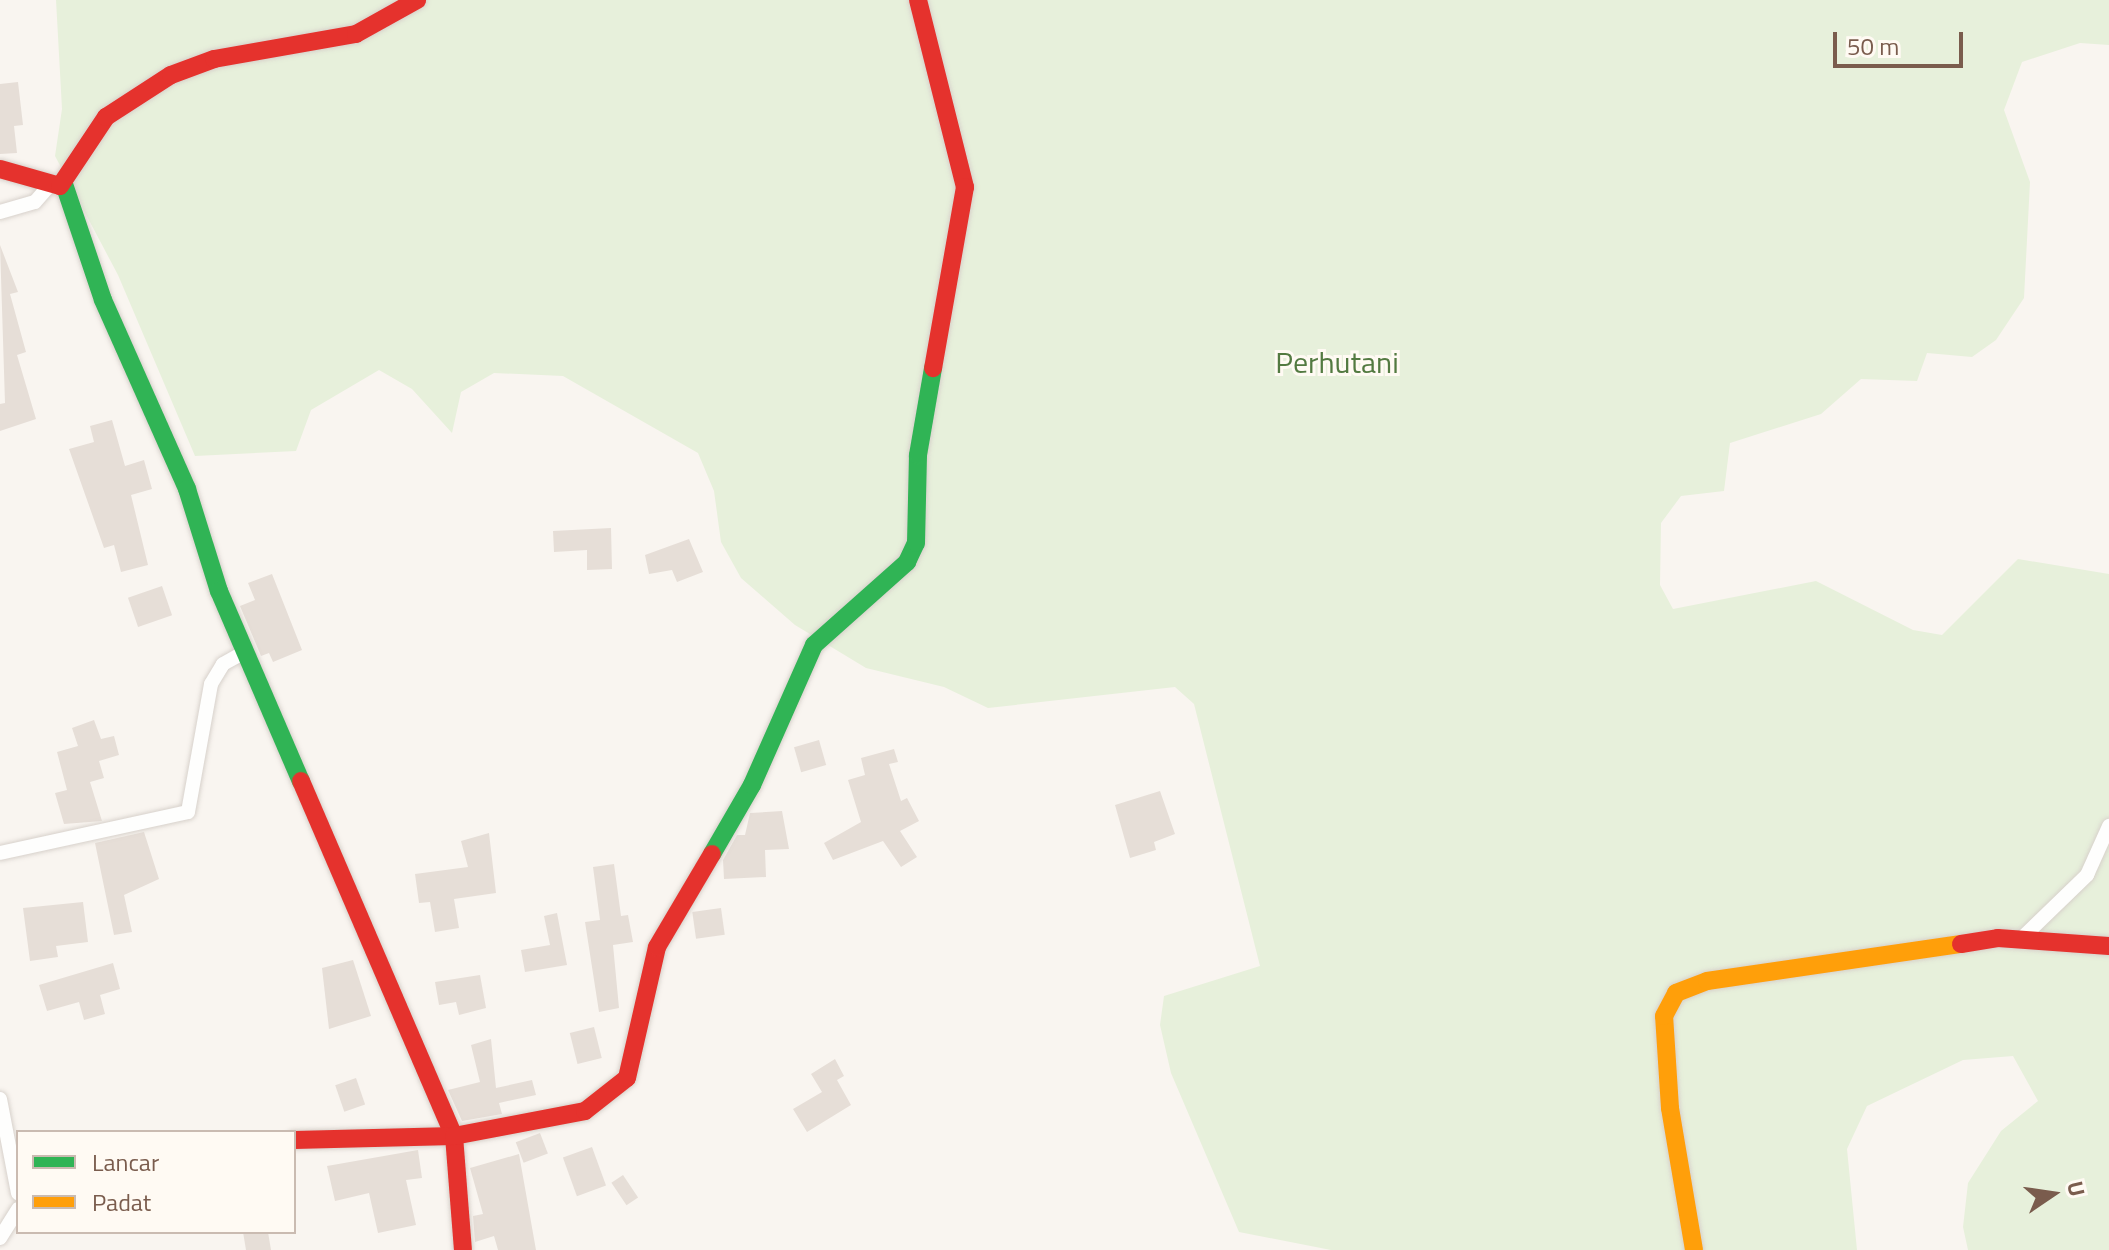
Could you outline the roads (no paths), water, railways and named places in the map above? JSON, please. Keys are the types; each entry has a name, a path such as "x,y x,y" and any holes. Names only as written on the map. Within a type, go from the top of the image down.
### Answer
{"street":[{"path":"0,212 35,202 57,184 106,117 171,75 214,59 356,34 417,0"},
{"path":"296,1140 454,1136 585,1111 622,1085 643,1032 657,947 752,785 814,645 907,562 916,543 918,455 965,187 918,0"},
{"path":"0,169 57,184"},
{"path":"57,184 103,300 161,422 245,652 454,1136 463,1250"},
{"path":"0,853 188,812 211,684 223,664 245,652"},
{"path":"2022,938 2087,875 2109,826"},
{"path":"1694,1250 1670,1108 1668,1000 1707,981 2022,938 2109,946"},
{"path":"0,1099 16,1183"},
{"path":"0,1238 16,1212"}],"park label":[{"name":"Perhutani","path":"1337,362"}]}
